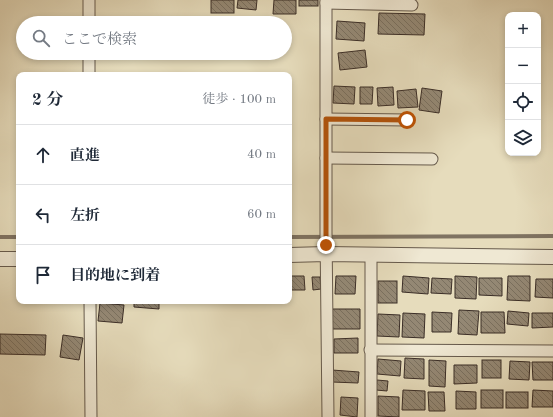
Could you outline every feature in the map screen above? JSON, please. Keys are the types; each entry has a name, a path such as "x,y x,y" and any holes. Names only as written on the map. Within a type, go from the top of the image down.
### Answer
{"street":[{"path":"89,0 89,16"},
{"path":"328,417 326,2 412,5"},
{"path":"89,60 89,72"},
{"path":"326,119 407,120"},
{"path":"326,158 432,159"},
{"path":"292,254 326,243 371,254 553,257"},
{"path":"371,254 371,417"},
{"path":"0,259 16,259"},
{"path":"90,304 91,417"},
{"path":"370,350 553,351"}],"building":[{"path":"211,0 234,0 234,13 211,13"},
{"path":"238,0 257,0 256,10 237,8"},
{"path":"274,0 296,0 296,14 273,14"},
{"path":"299,0 318,0 318,6 299,6"},
{"path":"379,13 425,14 424,35 378,34"},
{"path":"337,21 365,23 364,41 336,39"},
{"path":"365,50 367,67 340,70 338,53"},
{"path":"334,86 355,87 354,104 333,103"},
{"path":"360,87 373,87 372,104 360,104"},
{"path":"393,87 394,105 378,106 377,88"},
{"path":"422,88 442,91 439,113 419,110"},
{"path":"416,89 418,107 398,108 397,91"},
{"path":"292,276 304,276 305,290 292,290"},
{"path":"336,276 356,276 355,294 335,294"},
{"path":"403,276 429,278 428,294 402,292"},
{"path":"455,276 477,277 476,299 455,298"},
{"path":"508,276 530,276 530,301 507,300"},
{"path":"312,277 320,277 321,289 313,290"},
{"path":"432,278 452,279 451,294 431,293"},
{"path":"479,278 502,278 502,296 479,295"},
{"path":"536,279 553,279 553,298 535,297"},
{"path":"378,281 397,281 397,303 378,303"},
{"path":"100,304 124,305 122,323 98,321"},
{"path":"134,304 159,304 159,309 134,307"},
{"path":"331,309 360,309 360,329 332,329"},
{"path":"459,310 479,311 477,335 458,334"},
{"path":"508,311 529,313 528,326 507,324"},
{"path":"432,312 452,313 451,332 432,332"},
{"path":"481,312 504,312 505,333 481,333"},
{"path":"403,313 425,314 424,338 402,337"},
{"path":"532,313 553,313 553,327 532,328"},
{"path":"378,314 400,315 399,337 377,336"},
{"path":"0,334 46,335 45,355 0,354"},
{"path":"63,335 83,338 79,360 60,357"},
{"path":"358,338 358,353 334,353 334,339"},
{"path":"405,358 424,359 424,379 404,378"},
{"path":"378,359 401,361 400,376 377,374"},
{"path":"429,360 446,361 445,387 429,386"},
{"path":"482,360 501,360 501,378 482,378"},
{"path":"510,361 530,362 529,380 509,379"},
{"path":"532,362 553,362 553,380 533,380"},
{"path":"454,365 477,365 477,383 454,384"},
{"path":"332,370 359,372 358,383 332,382"},
{"path":"377,380 388,381 387,391 376,390"},
{"path":"403,390 425,391 425,410 402,410"},
{"path":"481,390 503,390 503,408 481,408"},
{"path":"533,390 553,391 553,407 532,407"},
{"path":"456,391 476,392 476,409 456,409"},
{"path":"428,392 444,392 445,411 429,411"},
{"path":"506,392 528,392 528,408 506,408"},
{"path":"378,396 399,397 399,417 378,416"},
{"path":"341,397 358,398 357,417 340,415"}],"waterway":[{"path":"292,237 553,236"},
{"path":"0,237 16,237"}],"route":[{"path":"326,245 326,119 407,120"}]}
